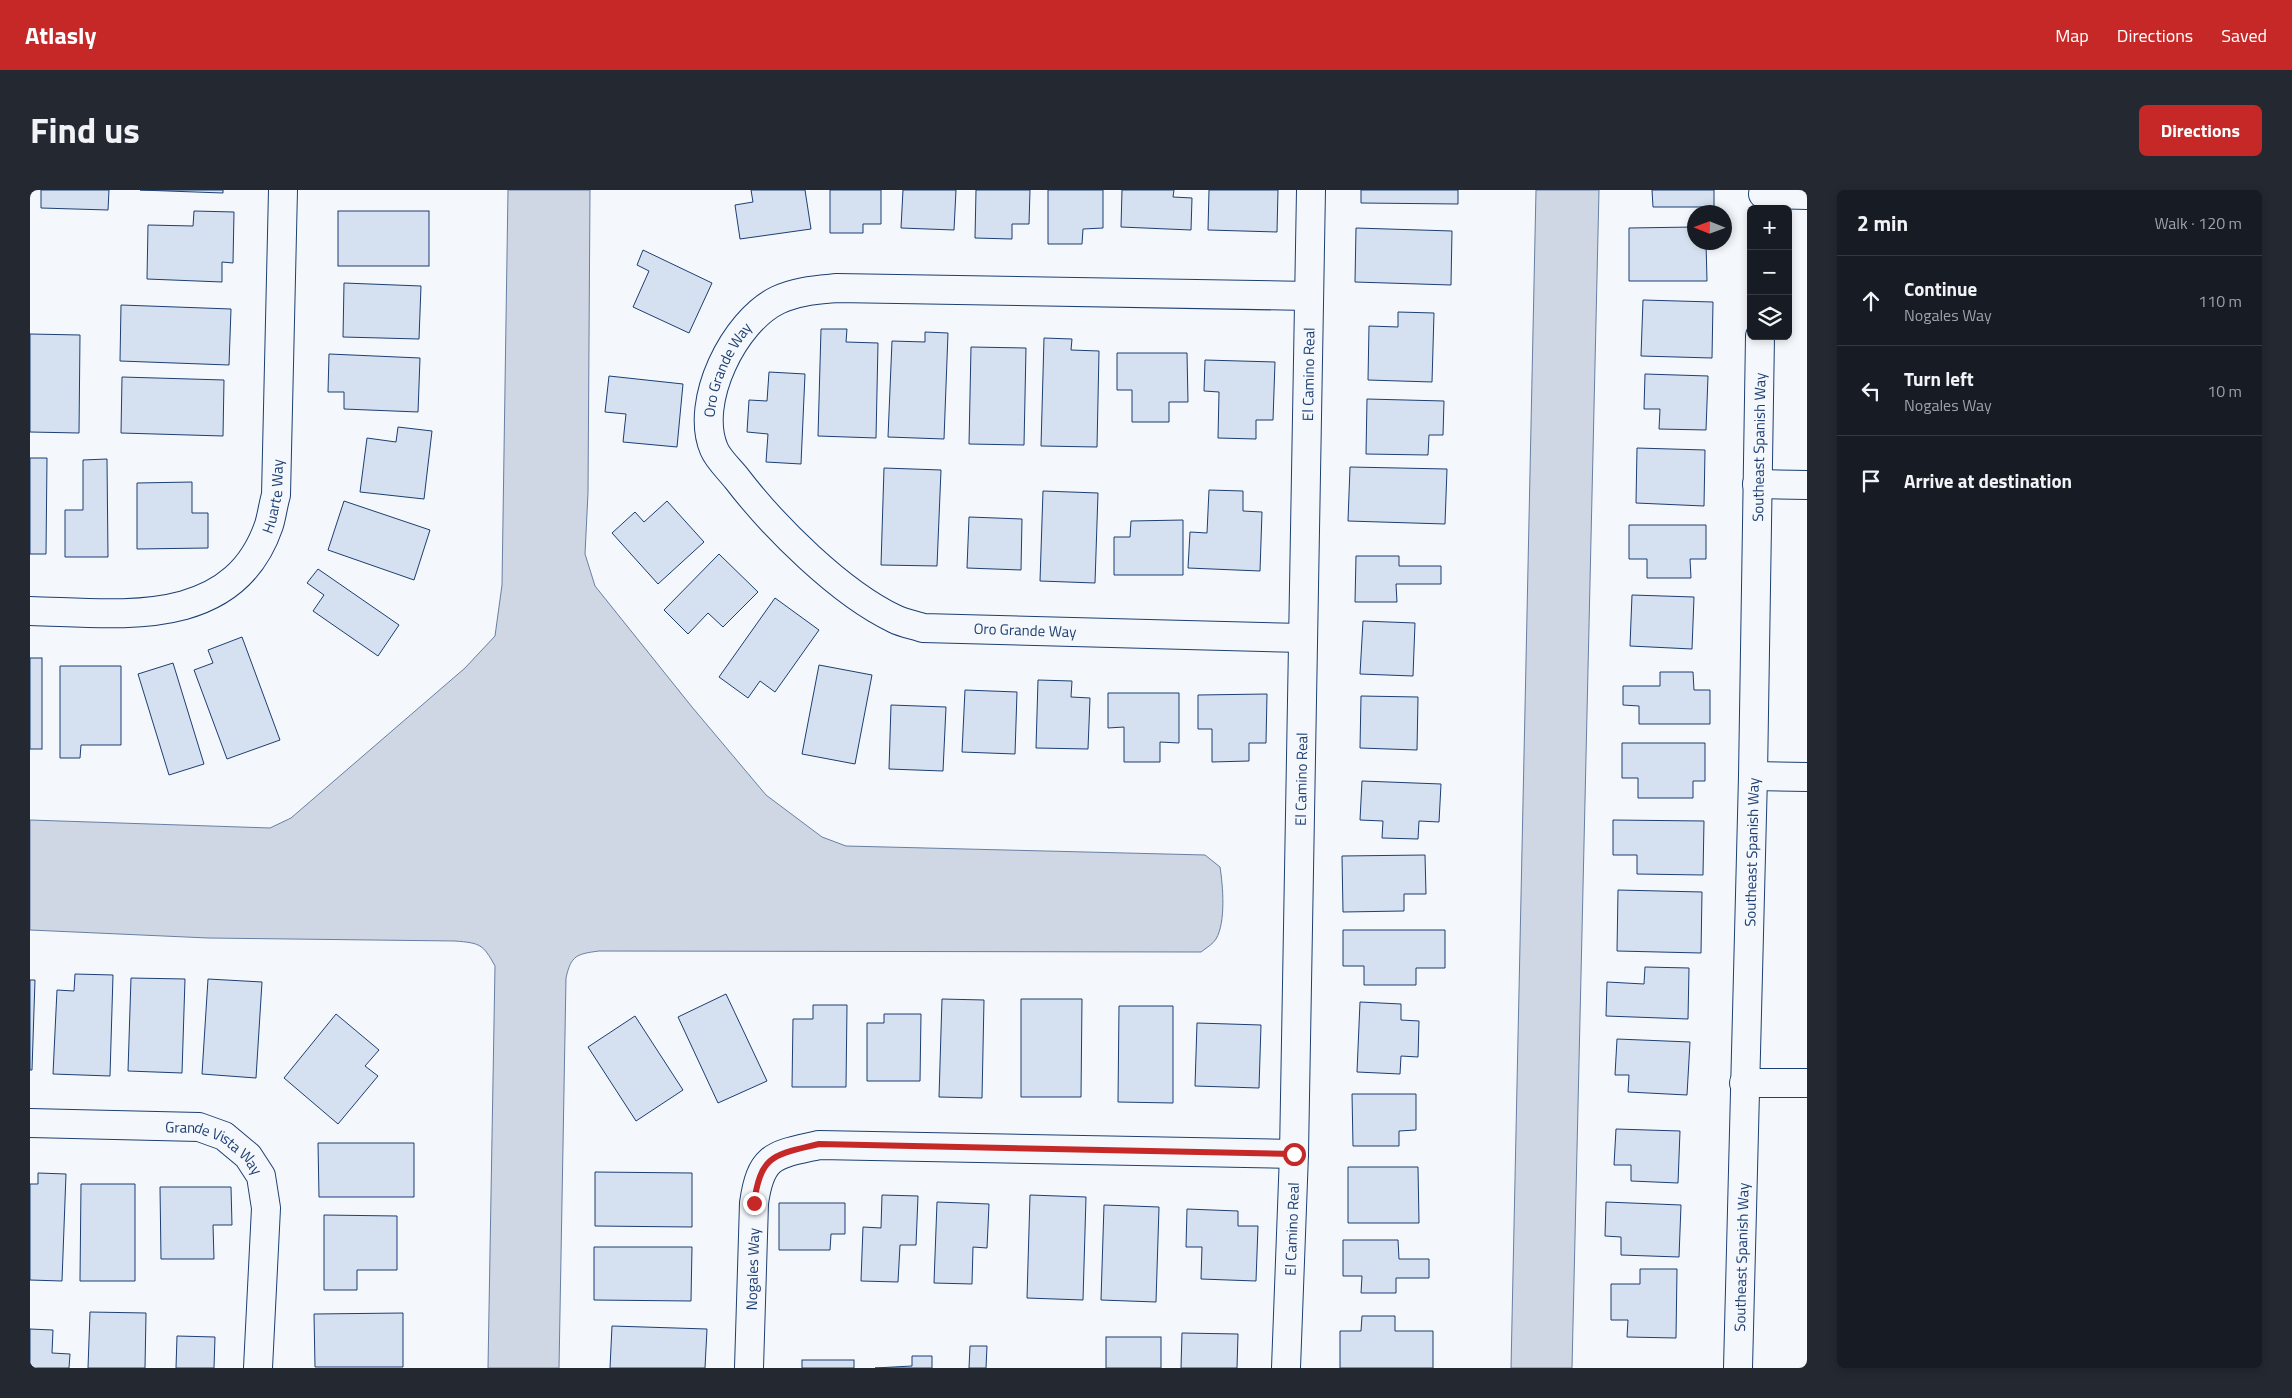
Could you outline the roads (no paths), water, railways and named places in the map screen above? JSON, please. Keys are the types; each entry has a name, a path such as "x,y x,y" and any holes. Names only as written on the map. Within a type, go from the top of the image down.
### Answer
{"street":[{"name":"Huarte Way","path":"30,611 134,613 177,608 215,595 242,572 256,550 269,525 276,495 283,190"},
{"name":"El Camino Real","path":"1286,1368 1294,1154 1311,190"},
{"path":"1763,198 1807,195"},
{"name":"Oro Grande Way","path":"1303,638 923,628 895,619 853,594 801,548 750,496 714,449 708,412 721,365 749,322 777,300 804,291 837,288 1309,296"},
{"name":"Southeast Spanish Way","path":"1738,1368 1753,776 1760,340"},
{"path":"1757,484 1807,485"},
{"path":"1753,776 1807,777"},
{"path":"1744,1083 1807,1083"},
{"name":"Grande Vista Way","path":"30,1123 199,1127 224,1136 248,1156 261,1176 266,1208 258,1368"},
{"name":"Nogales Way","path":"749,1368 754,1203 758,1179 767,1162 788,1152 819,1144 1294,1154"}]}
